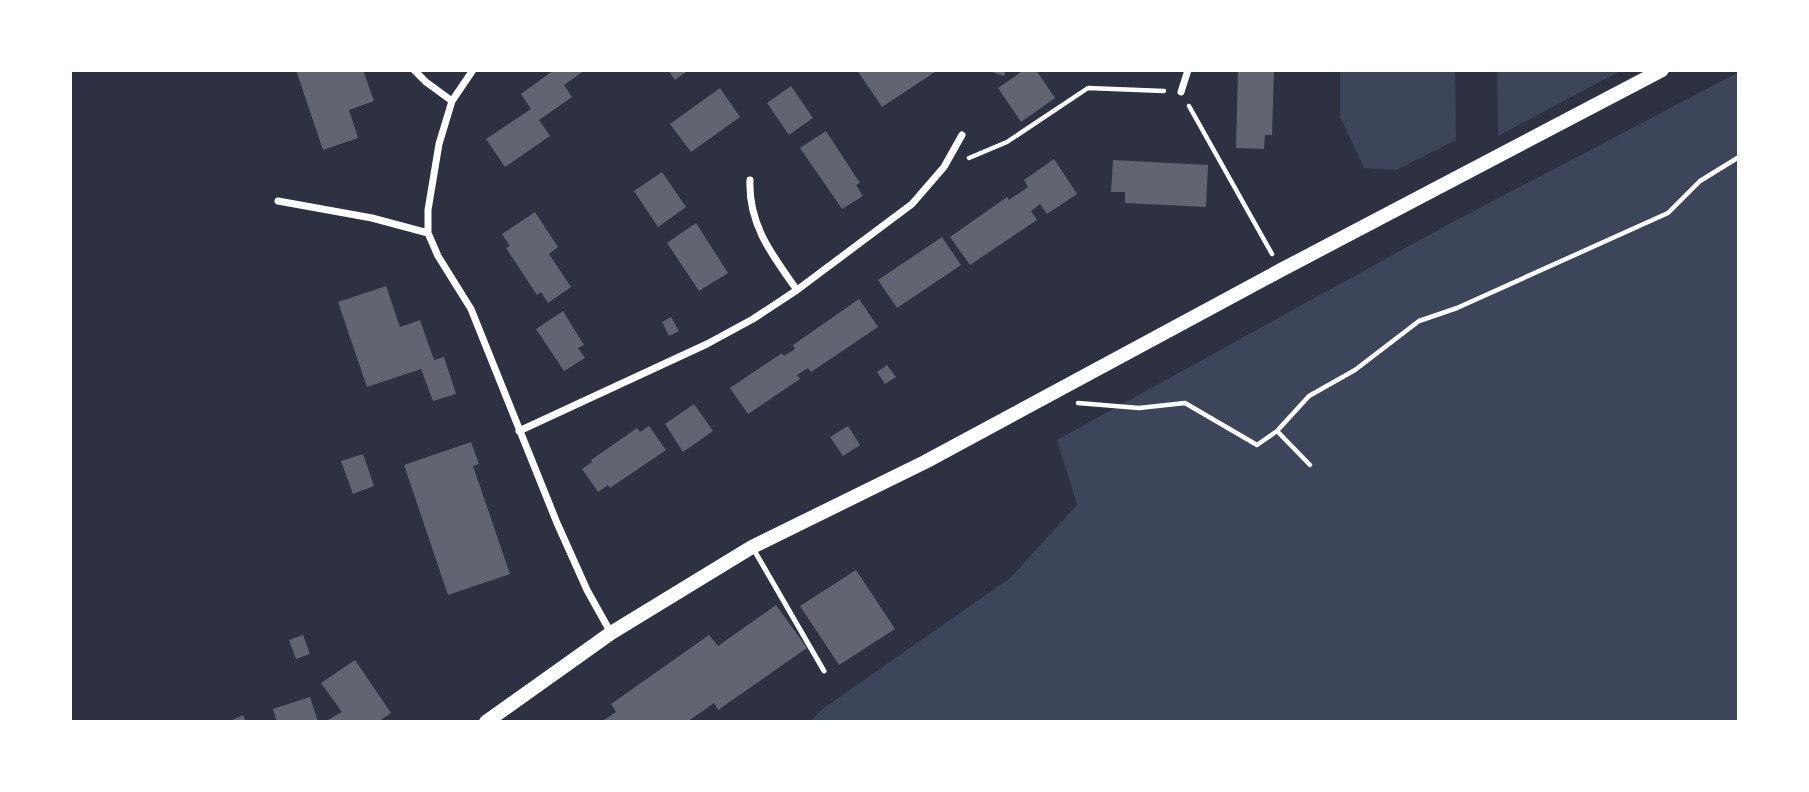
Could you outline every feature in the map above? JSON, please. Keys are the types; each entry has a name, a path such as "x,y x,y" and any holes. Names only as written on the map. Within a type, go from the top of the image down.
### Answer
{"main road":[{"path":"486,722 611,633 752,547 915,468 1281,270 1662,70"}],"street":[{"path":"414,70 452,101"},
{"path":"473,70 452,101 439,144 428,210 428,233 438,256 471,310 587,590 611,633"},
{"path":"1181,92 1188,70"},
{"path":"519,431 707,344 753,319 797,290 912,204 944,167 962,135"},
{"path":"750,180 749,199 753,217 767,248 797,290"},
{"path":"278,201 372,218 428,233"}],"lane":[{"path":"752,547 824,671"}],"path":[{"path":"944,167 1007,142 1088,88 1181,92 1281,270"},
{"path":"1042,399 1139,408 1185,403 1257,445 1277,430 1309,396 1355,370 1419,321 1457,308 1668,213 1700,181 1739,157"},
{"path":"1277,430 1310,465"}],"shaded area":[{"path":"1340,70 1455,70 1456,140 1396,170 1364,168 1340,117"},
{"path":"1497,70 1622,70 1498,136"},
{"path":"1739,72 1739,722 810,722 821,710 1010,578 1077,505 1057,440 1447,225"}],"building":[{"path":"296,70 363,70 374,101 349,110 358,138 323,150"},
{"path":"554,70 585,70 564,85 572,97 539,120 550,136 505,167 486,139 531,109 521,94"},
{"path":"668,70 684,70 686,72 675,80"},
{"path":"857,70 938,70 882,107"},
{"path":"986,70 1006,70 1004,76"},
{"path":"1024,70 1036,70 1055,98 1021,122 998,88"},
{"path":"1238,70 1274,70 1272,135 1265,135 1264,149 1236,148"},
{"path":"791,86 813,118 789,135 767,103"},
{"path":"720,88 740,117 691,152 670,124"},
{"path":"826,131 860,183 856,185 863,196 842,209 800,148"},
{"path":"1054,159 1077,194 1047,214 1040,204 1031,211 1037,220 970,265 950,237 1007,197 1009,200 1028,187 1024,180"},
{"path":"1113,160 1208,165 1206,207 1125,203 1125,192 1111,192"},
{"path":"662,172 686,207 658,227 634,191"},
{"path":"535,212 558,247 549,254 571,287 548,303 541,292 537,295 506,248 510,246 502,234"},
{"path":"696,223 728,273 699,291 667,243"},
{"path":"942,237 961,265 897,308 878,280"},
{"path":"386,286 400,327 420,320 434,360 444,357 456,394 433,401 421,369 367,387 338,302"},
{"path":"859,299 878,327 811,372 808,368 797,375 800,379 748,414 730,388 782,353 784,356 795,349 793,345"},
{"path":"563,311 584,345 578,348 585,358 564,371 536,329"},
{"path":"671,317 679,331 669,336 662,322"},
{"path":"887,365 896,377 885,384 877,372"},
{"path":"694,404 713,431 683,452 665,424"},
{"path":"649,426 666,450 610,488 608,485 598,492 582,469 637,428 640,432"},
{"path":"848,426 860,445 843,456 830,437"},
{"path":"471,442 479,464 473,466 510,574 448,595 404,465"},
{"path":"363,454 374,486 353,494 341,461"},
{"path":"856,570 895,629 839,665 800,606"},
{"path":"776,605 807,648 718,710 714,703 687,722 601,722 616,712 611,704 709,635 718,646"},
{"path":"303,635 310,654 296,659 289,640"},
{"path":"355,660 391,713 378,722 324,722 342,712 321,683"},
{"path":"310,697 318,722 277,722 273,709"},
{"path":"243,715 246,722 228,722"}]}
